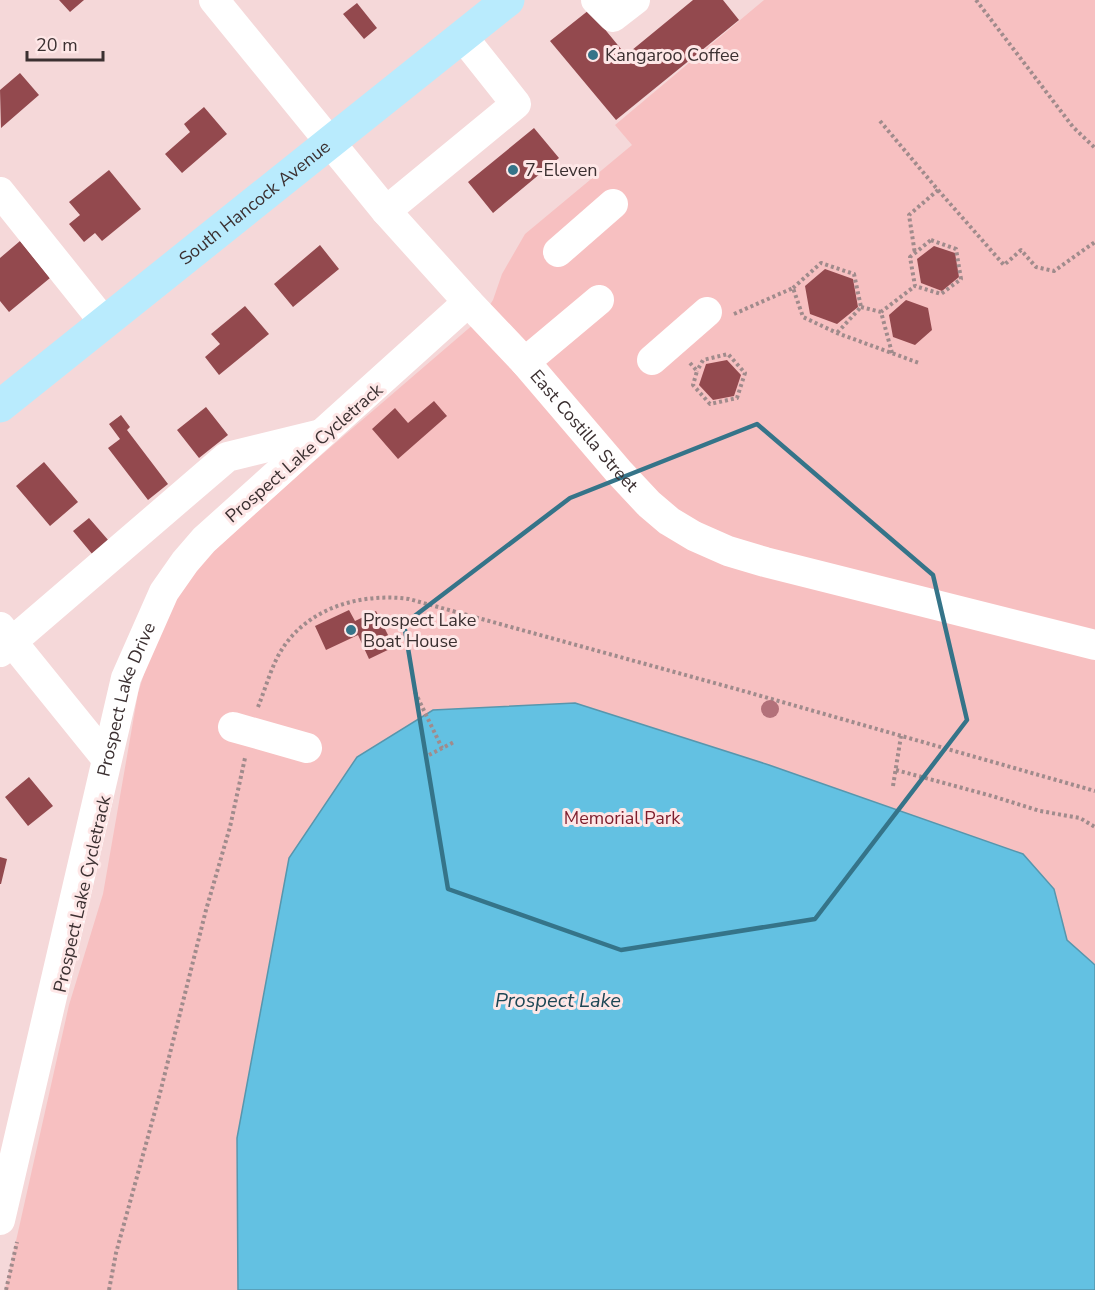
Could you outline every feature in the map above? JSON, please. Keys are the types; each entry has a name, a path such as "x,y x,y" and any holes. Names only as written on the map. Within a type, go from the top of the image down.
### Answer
{"main road":[{"name":"South Hancock Avenue","path":"0,406 508,0"}],"street":[{"name":"East Costilla Street","path":"214,0 386,212 525,362 619,472 669,521 694,536 728,551 765,562 1095,645"},
{"path":"596,0 613,17 635,0"},
{"path":"386,212 516,104 462,36"},
{"path":"0,192 104,322"},
{"path":"558,252 613,204"},
{"path":"525,362 599,300"},
{"name":"Prospect Lake Drive","path":"10,1226 106,758 126,678 150,619 164,592 204,540 468,303"},
{"path":"662,352 717,315"},
{"path":"106,758 4,640 227,457 324,433"},
{"path":"242,730 307,748"}],"path":[{"path":"976,0 1073,127 1095,148"},
{"path":"880,121 1004,265 1021,250 1036,267 1054,271 1095,242"},
{"path":"915,254 909,215 938,190"},
{"path":"931,240 956,249 961,279 941,294 915,286 910,257 931,240"},
{"path":"717,315 793,288 821,263 854,274 861,307"},
{"path":"881,312 915,286"},
{"path":"793,288 803,317 837,333 919,363"},
{"path":"861,307 881,312"},
{"path":"837,333 861,307"},
{"path":"881,312 892,353"},
{"path":"662,352 697,371"},
{"path":"728,354 745,374 737,398 710,404 693,385 697,371 703,360 728,354"},
{"path":"109,1290 116,1253 230,826 242,730 256,713 276,659 295,631 322,611 349,602 388,596 409,599 1095,791"},
{"path":"415,692 442,748"},
{"path":"893,786 901,736"},
{"path":"429,755 454,742"},
{"path":"896,770 1040,811 1080,818 1095,827"},
{"path":"6,1290 10,1226"}],"highlighted area":[{"path":"757,424 933,575 967,720 815,919 621,950 448,889 404,624 570,498"}],"green space":[{"name":"Memorial Park","path":"764,0 1095,0 1095,1290 5,1290 69,1005 103,894 138,693 153,645 167,612 206,558 297,476 482,317 493,300 502,274 525,234 632,145 615,125"}],"water":[{"name":"Prospect Lake","path":"575,703 769,765 1023,854 1054,889 1067,940 1095,965 1095,1290 238,1290 237,1138 289,858 357,757 433,710"}],"building":[{"path":"59,0 84,0 70,12"},
{"path":"693,0 723,0 739,20 616,120 550,41 589,10 626,55"},
{"path":"357,3 377,28 364,39 343,14"},
{"path":"20,73 39,95 1,128 0,90"},
{"path":"204,107 227,134 182,173 165,154 190,132 184,124"},
{"name":"7-Eleven","path":"534,128 559,158 493,213 468,182"},
{"path":"109,170 141,209 102,241 95,233 84,242 69,224 80,215 69,202"},
{"path":"20,241 50,278 9,312 0,301 0,258"},
{"path":"320,245 339,269 293,307 274,284"},
{"path":"934,246 955,253 959,277 942,291 921,283 917,259"},
{"path":"825,269 853,279 858,307 837,324 810,314 805,286"},
{"path":"906,300 928,308 932,330 915,345 893,337 889,315"},
{"path":"245,306 269,334 219,375 205,357 220,344 211,334"},
{"path":"727,360 741,375 734,396 713,400 699,385 706,364"},
{"path":"434,401 447,416 398,459 372,429 395,408 408,423"},
{"path":"206,407 228,435 199,458 177,430"},
{"path":"121,415 130,427 127,430 168,484 148,500 108,448 120,439 109,424"},
{"path":"44,462 78,502 50,526 16,486"},
{"path":"89,518 109,541 93,555 73,531"},
{"name":"Prospect Lake Boat House","path":"349,610 355,621 376,611 394,647 369,659 358,635 326,650 315,626"},
{"path":"29,777 53,806 28,826 5,797"},
{"path":"0,857 7,859 1,884 0,884"}],"place":[{"name":"Kangaroo Coffee","path":"593,55"},
{"name":"7-Eleven","path":"513,170"},
{"name":"Prospect Lake Boat House","path":"351,630"}]}
